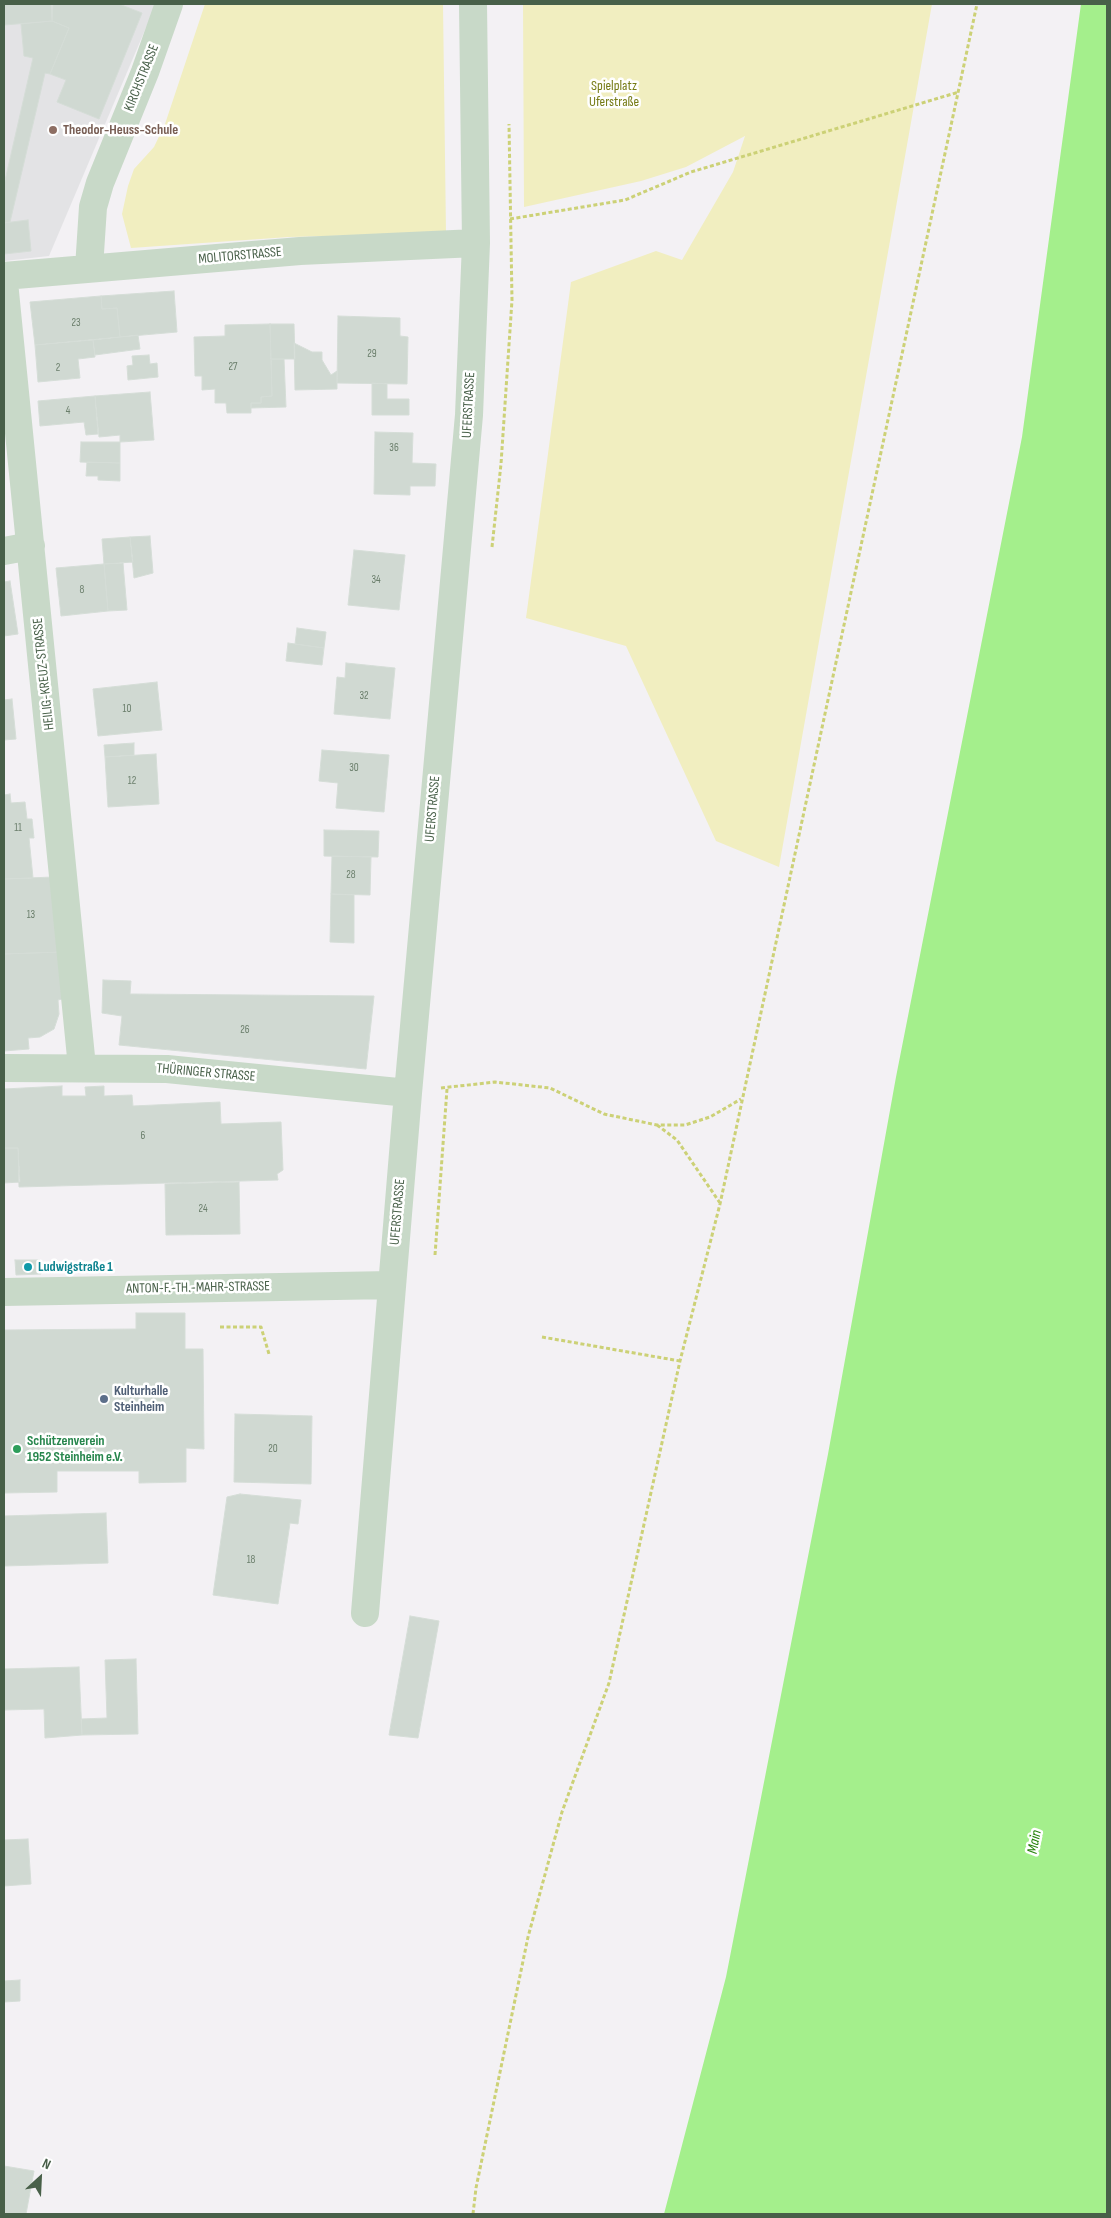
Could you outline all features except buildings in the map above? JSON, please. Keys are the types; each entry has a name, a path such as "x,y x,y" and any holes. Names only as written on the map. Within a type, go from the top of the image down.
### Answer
{"street":[{"name":"KIRCHSTRASSE","path":"89,268 93,207 100,183 145,72 169,4"},
{"name":"UFERSTRASSE","path":"365,1613 408,1093 469,415 476,243 473,4"},
{"name":"MOLITORSTRASSE","path":"4,276 300,251 476,243"},
{"name":"HEILIG-KREUZ-STRASSE","path":"4,282 82,1067"},
{"path":"4,551 31,546"},
{"name":"THÜRINGER STRASSE","path":"4,1068 82,1067 204,1072 408,1093"},
{"name":"ANTON-F.-TH.-MAHR-STRASSE","path":"4,1292 392,1285"}],"path":[{"path":"473,2214 476,2188 528,1937 562,1812 609,1683 680,1361 720,1204 960,92 977,4"},
{"path":"512,220 625,200 691,172 960,92"},
{"path":"438,1088 447,1089 495,1082 550,1088 604,1114 657,1125 685,1125 710,1117 742,1099"},
{"path":"435,1255 447,1089"},
{"path":"657,1125 677,1140 720,1204"},
{"path":"220,1327 261,1327 269,1354"},
{"path":"542,1337 680,1361"}],"shaded area":[{"name":"Theodor-Heuss-Schule","path":"4,4 156,4 49,256 4,261"}],"green space":[{"path":"205,4 443,4 446,233 289,237 131,248 122,214 128,186 134,169 154,147 165,124"},
{"name":"Spielplatz Uferstraße","path":"523,4 932,4 779,867 716,841 626,646 526,618 571,282 656,251 682,260 733,172 745,136 686,167 641,181 524,207"}],"water":[{"name":"Main","path":"1081,4 1107,4 1107,2214 664,2214 726,1977 828,1454 896,1077 1022,437"}],"place":[{"name":"Theodor-Heuss-Schule","path":"53,130"},
{"name":"Ludwigstraße 1","path":"28,1267"},
{"name":"Kulturhalle Steinheim","path":"104,1399"},
{"name":"Schützenverein 1952 Steinheim e.V.","path":"17,1449"}]}
